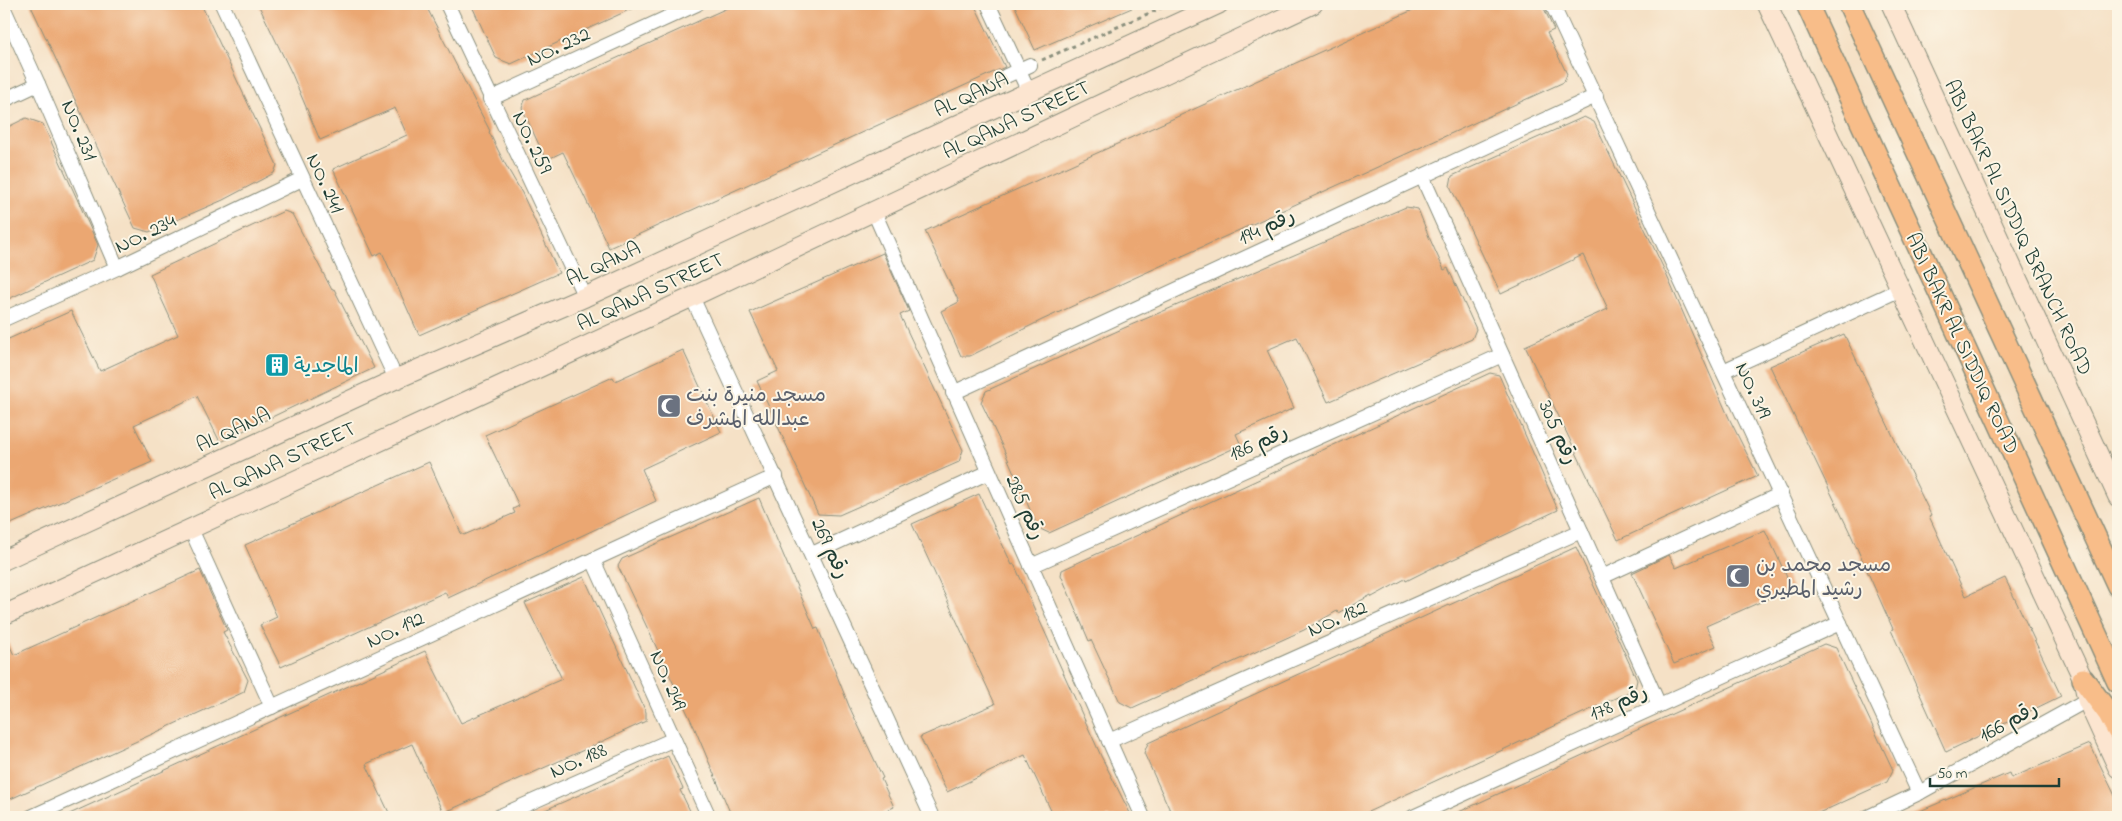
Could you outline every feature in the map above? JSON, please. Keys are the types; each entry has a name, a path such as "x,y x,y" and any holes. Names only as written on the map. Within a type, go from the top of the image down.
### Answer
{"main road":[{"name":"ABI BAKR AL SIDDIQ ROAD","path":"1808,4 2118,682"},
{"name":"ABI BAKR AL SIDDIQ ROAD","path":"1849,4 2118,586"},
{"path":"2083,679 2109,714 2118,732"}],"street":[{"name":"NO. 241","path":"222,4 396,378"},
{"name":"NO. 259","path":"447,4 490,99 585,297"},
{"name":"NO. 232","path":"490,99 697,4"},
{"path":"988,4 1025,68 1029,92"},
{"name":"AL QANA","path":"4,560 396,378 585,297 1219,4"},
{"name":"AL QANA STREET","path":"4,615 190,527 874,212 1313,4"},
{"name":"NO. 319","path":"1552,4 1919,793"},
{"path":"1767,4 2083,679 2087,700 2118,768"},
{"name":"ABI BAKR AL SIDDIQ BRANCH ROAD","path":"1891,4 2118,497"},
{"name":"NO. 231","path":"4,9 118,268"},
{"path":"1006,76 1025,68"},
{"path":"4,100 38,84"},
{"name":"رقم 194","path":"954,393 1596,96"},
{"name":"رقم 305","path":"1422,176 1659,705"},
{"name":"NO. 234","path":"4,319 118,268 302,179"},
{"name":"رقم 285","path":"874,212 1143,817"},
{"path":"1723,371 1901,288"},
{"name":"رقم 269","path":"692,296 932,817"},
{"name":"رقم 186","path":"1031,566 1502,354"},
{"path":"812,554 989,472"},
{"name":"NO. 192","path":"31,817 776,476"},
{"path":"1602,577 1780,494"},
{"path":"190,527 272,707"},
{"name":"NO. 182","path":"1109,741 1581,531"},
{"name":"NO. 249","path":"594,560 709,817"},
{"name":"رقم 178","path":"1413,817 1430,814 1659,705 1840,623"},
{"name":"رقم 166","path":"1868,817 1919,793 2087,700"},
{"name":"NO. 188","path":"498,817 674,739"}],"path":[{"path":"1025,68 1170,4"}],"building":[{"path":"30,4 201,4 277,165 274,173 223,200 149,232 135,228"},
{"path":"258,4 425,4 504,162 522,193 559,273 419,335 382,252 374,256 333,169 407,135 395,108 320,140 292,74"},
{"path":"471,4 642,4 511,64 496,58"},
{"path":"736,4 974,4 1005,67 609,248 563,152 546,160 522,108 525,100"},
{"path":"1014,4 1141,4 1035,50"},
{"path":"1426,4 1542,4 1554,30 1547,33 1567,74 1564,82 1042,320 970,356 961,356 941,311 959,302 925,231"},
{"path":"1584,117 1594,122 1663,267 1729,418 1758,476 1618,540 1525,346 1608,309 1583,255 1501,294 1450,186 1452,176"},
{"path":"26,118 43,124 98,245 93,260 4,301 4,129"},
{"path":"1406,207 1418,209 1444,270 1448,268 1476,329 1472,339 1328,402 1297,337 1267,350 1294,408 1236,434 1241,445 1049,533 1038,528 981,402 986,391 1124,328"},
{"path":"284,211 292,214 332,290 334,289 374,368 220,442 197,396 134,425 152,462 4,527 4,341 71,311 100,371 178,335 150,274"},
{"path":"883,253 909,311 900,315 963,450 959,462 839,515 818,514 757,381 778,371 750,312"},
{"path":"1844,334 1931,515 1929,516 1966,596 2005,578 2061,696 1946,752 1891,630 1893,629 1852,537 1770,366"},
{"path":"683,350 721,432 642,469 656,501 448,598 445,592 281,667 260,625 277,617 245,545 429,462 461,533 464,535 515,513 513,509 519,506 485,435 613,377 615,381"},
{"path":"1490,373 1499,375 1558,510 1406,581 1405,579 1338,613 1337,611 1304,630 1132,708 1120,702 1091,640 1089,641 1061,575 1062,570"},
{"path":"979,494 1012,565 1014,564 1101,756 1132,817 1054,817 1025,755 947,792 920,737 995,704 912,524"},
{"path":"759,498 815,629 818,628 849,706 883,778 881,779 894,807 873,817 732,817 695,729 618,566 622,559"},
{"path":"1765,530 1792,588 1706,626 1716,646 1674,664 1632,573 1669,555 1676,568"},
{"path":"1576,547 1637,680 1635,689 1357,817 1173,817 1144,753 1148,743"},
{"path":"200,570 227,630 223,632 248,680 244,692 4,802 4,633 14,655"},
{"path":"584,577 646,712 646,721 586,749 443,813 412,744 366,764 391,817 63,817 425,651 461,723 562,679 525,603"},
{"path":"1824,644 1836,648 1893,770 1887,782 1809,817 1448,817"},
{"path":"2090,744 2118,802 2118,817 1906,817 2009,773 2011,778"},
{"path":"668,756 683,789 680,790 693,817 529,817"}],"place":[{"name":"الماجدية","path":"277,365"},
{"name":"مسجد منيرة بنت عبدالله المشرف","path":"669,406"},
{"name":"مسجد محمد بن رشيد المطيري","path":"1738,576"}]}
